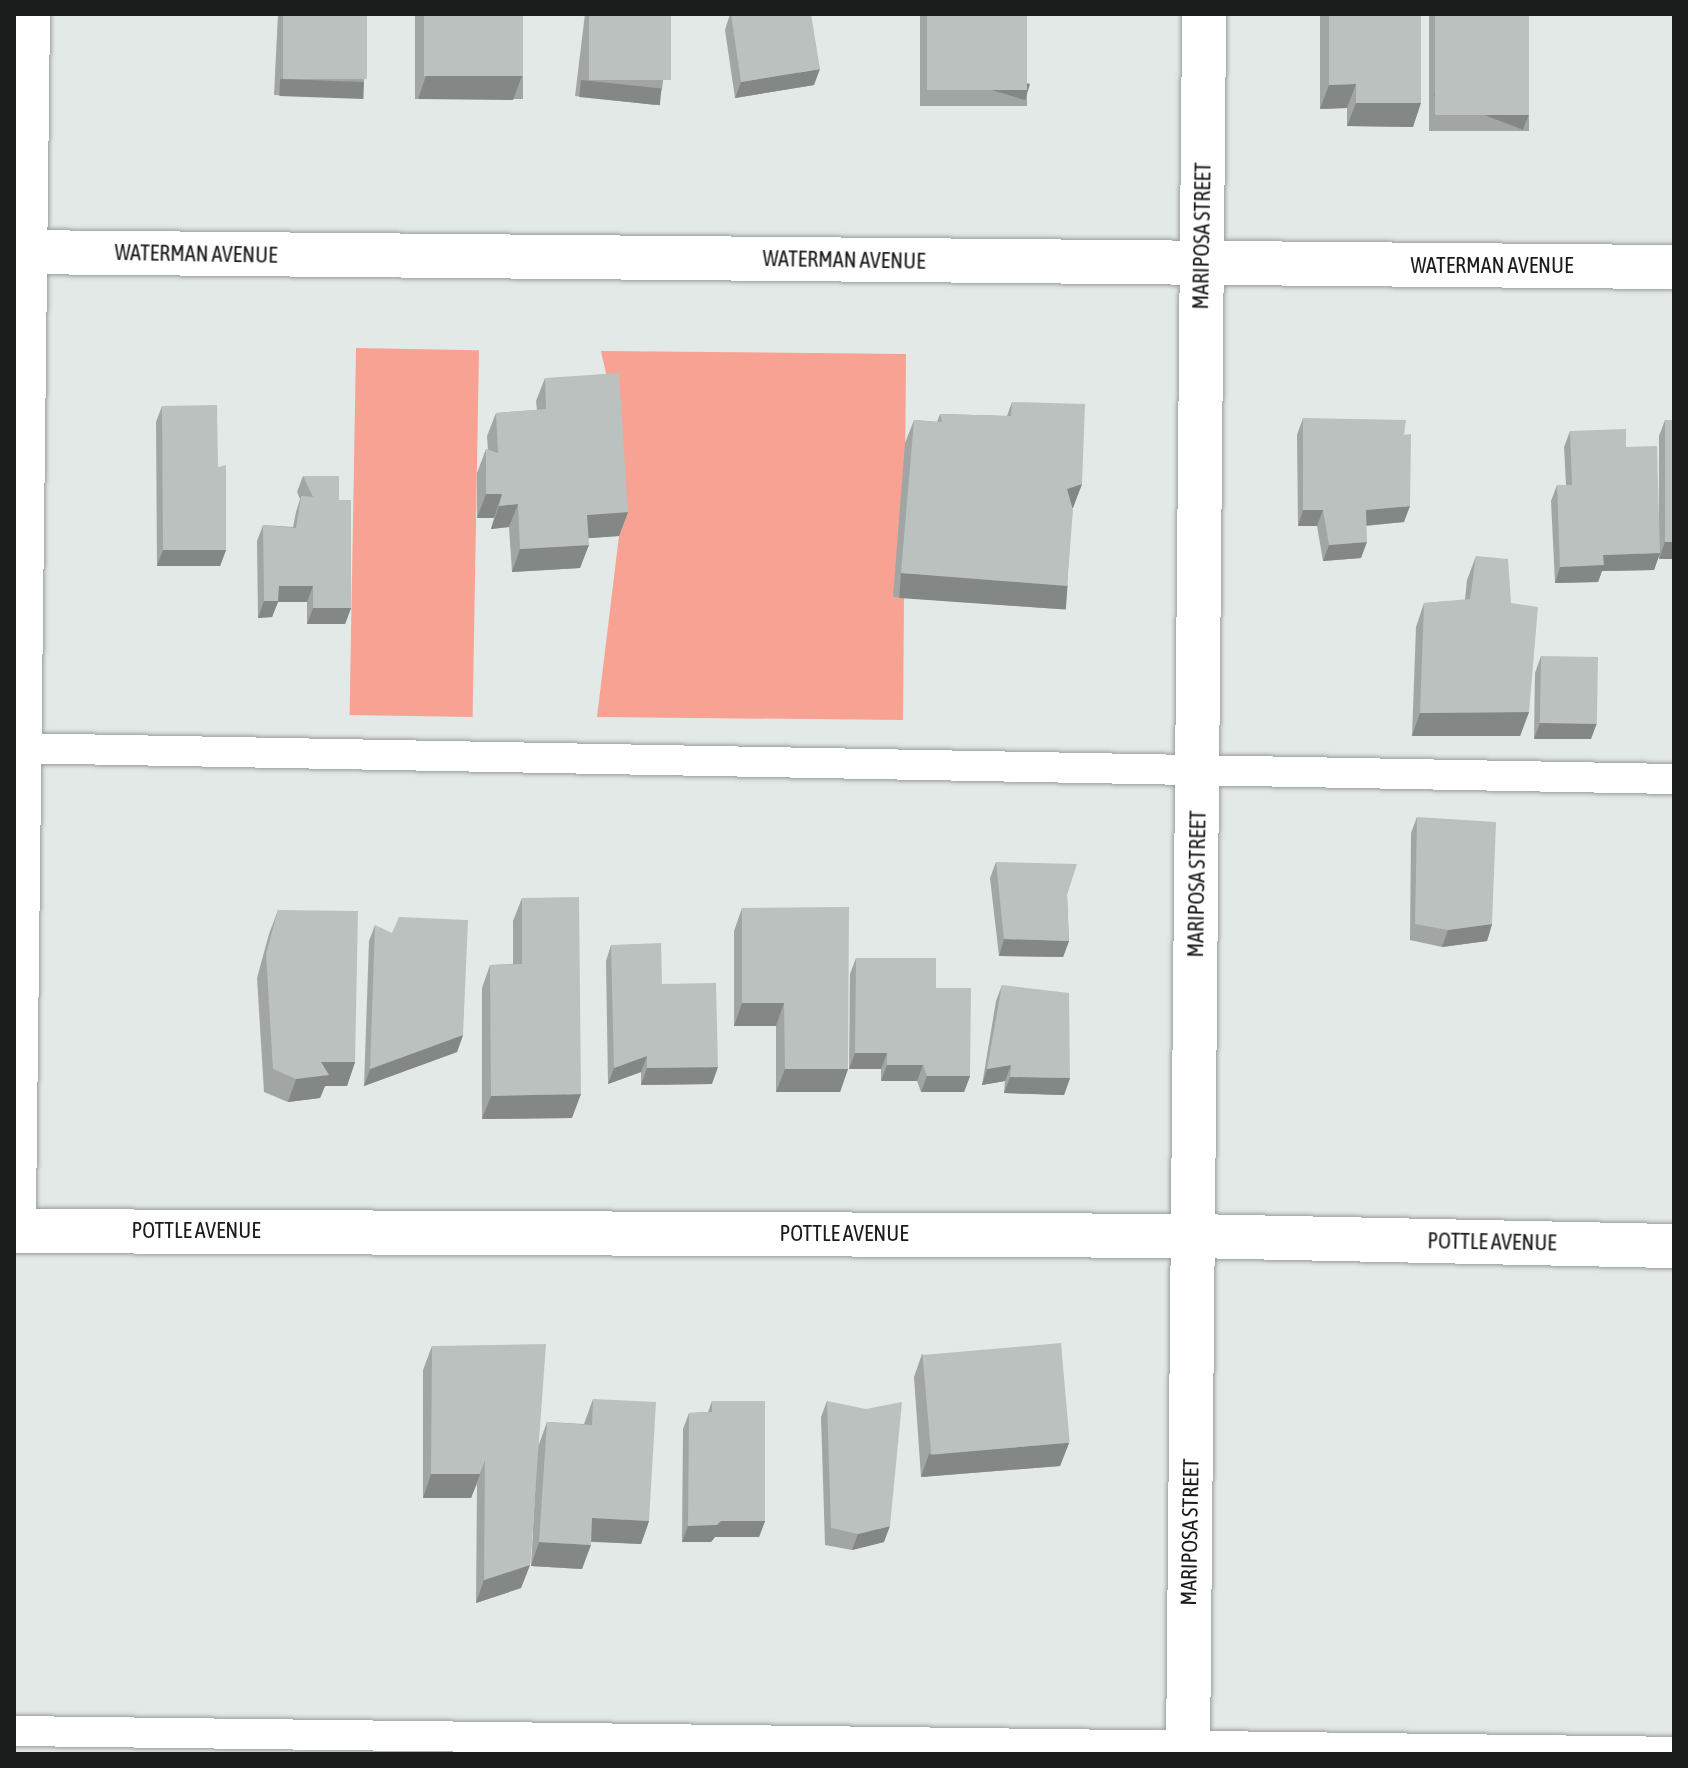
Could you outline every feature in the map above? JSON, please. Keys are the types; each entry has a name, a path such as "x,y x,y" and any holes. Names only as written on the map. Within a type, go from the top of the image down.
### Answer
{"street":[{"path":"14,1212 20,252 28,14"},
{"name":"MARIPOSA STREET","path":"1188,1750 1204,14"},
{"name":"WATERMAN AVENUE","path":"20,252 1674,267"},
{"name":"POTTLE AVENUE","path":"14,1231 1193,1236 1674,1246"}],"lane":[{"path":"17,748 1674,779"},
{"path":"14,1731 1188,1750 1674,1752"}],"shaded area":[{"path":"356,348 479,350 473,717 350,715"},
{"path":"601,351 906,354 903,720 597,717 619,536 611,396"}],"building":[{"path":"283,14 367,14 367,79 283,79"},
{"path":"424,14 523,14 523,76 424,76"},
{"path":"589,14 671,14 671,80 589,80"},
{"path":"731,14 811,14 820,69 741,82"},
{"path":"927,14 1027,14 1027,90 927,90"},
{"path":"1329,14 1421,14 1421,103 1356,103 1356,84 1329,85"},
{"path":"1435,14 1529,14 1529,115 1435,115"},
{"path":"619,373 628,512 587,515 589,545 520,549 518,504 499,506 502,494 486,494 486,449 498,453 496,413 546,409 545,378"},
{"path":"1012,402 1085,404 1082,484 1067,489 1073,510 1067,586 901,573 914,420 942,422 940,414 1011,416"},
{"path":"217,405 218,467 226,465 226,550 163,550 162,406"},
{"path":"1303,418 1406,420 1404,435 1411,434 1410,506 1366,510 1367,542 1329,545 1323,510 1303,510"},
{"path":"1665,420 1674,420 1674,542 1665,542"},
{"path":"1626,429 1626,447 1657,446 1660,553 1603,555 1604,565 1560,567 1557,485 1572,485 1570,431"},
{"path":"303,476 339,476 339,500 351,500 351,608 313,608 313,586 279,586 278,601 264,601 263,525 296,528 301,496 313,497"},
{"path":"1476,556 1508,559 1511,603 1538,607 1529,712 1420,713 1424,603 1470,599"},
{"path":"1541,656 1598,657 1597,724 1540,723"},
{"path":"1417,817 1496,822 1492,924 1448,930 1415,924"},
{"path":"996,862 1077,864 1067,895 1069,941 1004,939"},
{"path":"579,897 581,1094 491,1096 490,965 522,964 522,898"},
{"path":"849,907 848,1069 785,1069 784,1003 742,1003 742,908"},
{"path":"278,910 358,911 355,1062 321,1062 329,1075 296,1079 273,1069 266,954"},
{"path":"399,917 468,920 463,1035 370,1069 375,925 392,933"},
{"path":"661,943 662,984 716,983 718,1067 647,1068 647,1056 614,1068 611,945"},
{"path":"856,958 936,958 936,988 971,988 970,1076 927,1076 923,1065 887,1065 887,1053 855,1053"},
{"path":"1002,985 1069,993 1070,1078 1010,1077 1011,1065 987,1069"},
{"path":"1061,1343 1070,1443 931,1455 923,1355"},
{"path":"546,1344 530,1565 484,1580 485,1461 480,1474 431,1474 432,1346"},
{"path":"593,1399 656,1402 649,1521 592,1518 591,1545 539,1542 547,1422 592,1425"},
{"path":"712,1401 765,1401 765,1521 721,1521 717,1525 688,1526 689,1413 712,1412"},
{"path":"827,1401 866,1409 902,1402 890,1526 858,1534 831,1528"}]}
